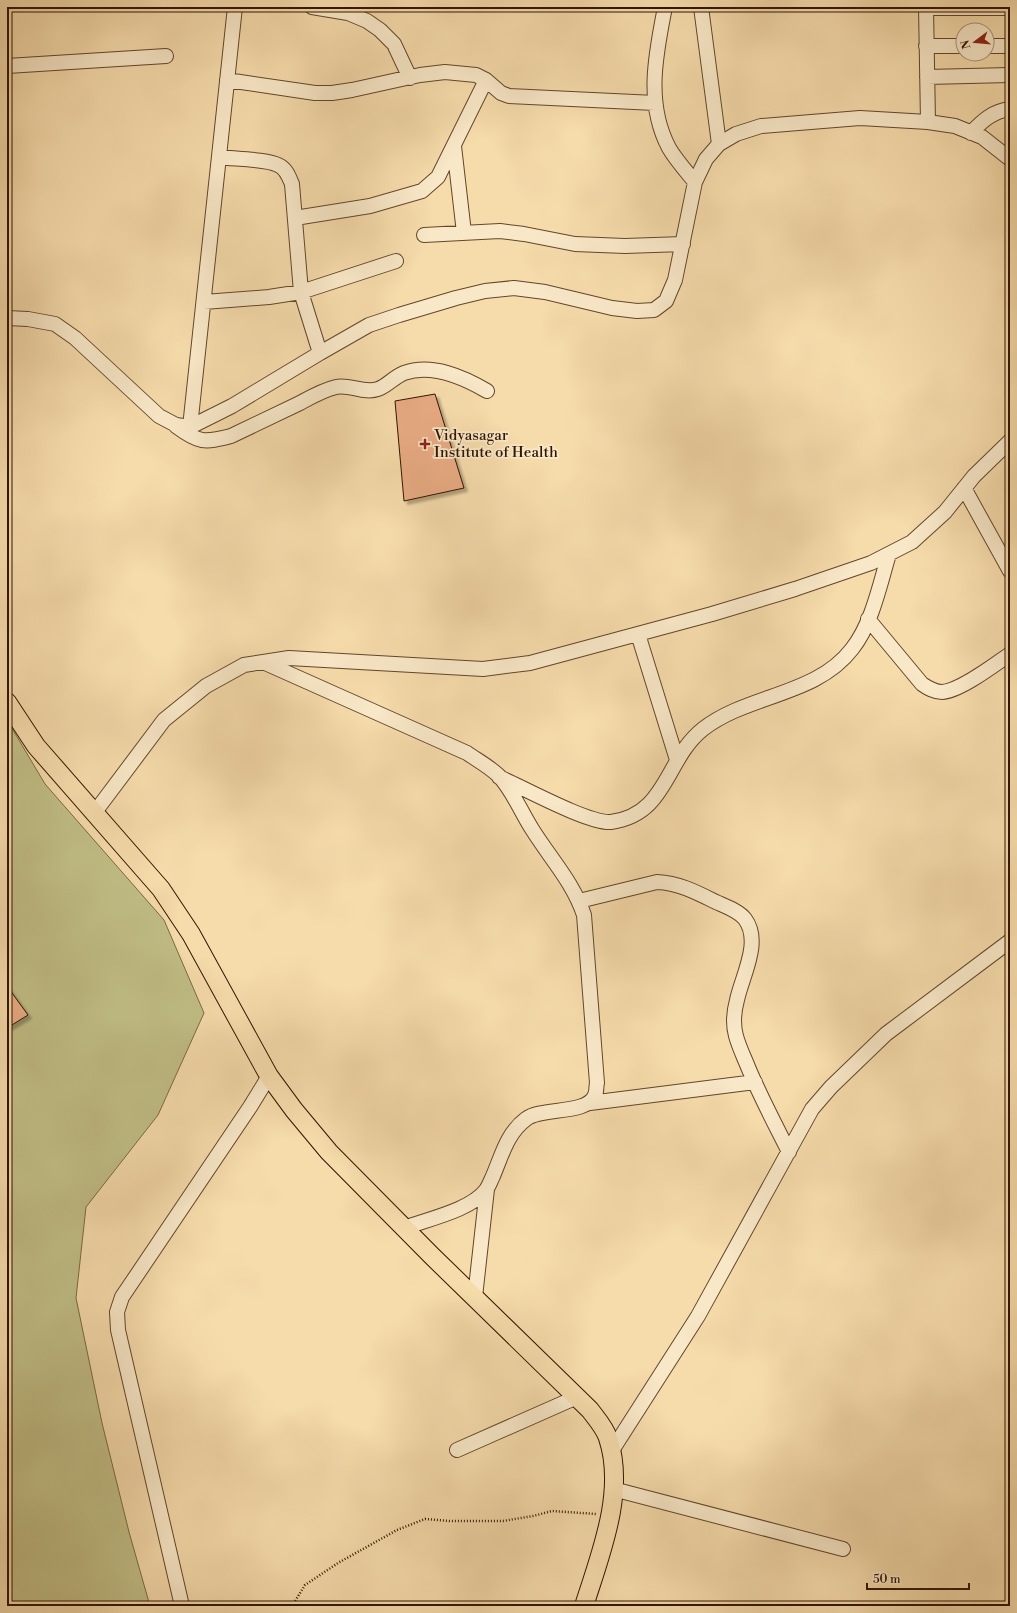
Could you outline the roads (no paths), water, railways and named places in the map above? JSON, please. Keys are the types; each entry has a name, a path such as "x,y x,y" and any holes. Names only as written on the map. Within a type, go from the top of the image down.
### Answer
{"main road":[{"path":"7,702 36,746 95,812 160,889 191,934 269,1076 294,1110 330,1152 404,1228 590,1410 608,1437 614,1468 611,1515 584,1606"}],"street":[{"path":"190,427 235,7"},
{"path":"312,7 348,13 366,21 380,30 394,44 410,78"},
{"path":"701,7 720,144"},
{"path":"661,8 654,82 655,103 660,125 669,148 695,182"},
{"path":"928,122 926,8 1010,8"},
{"path":"926,46 955,46"},
{"path":"995,46 1010,46"},
{"path":"7,66 166,56"},
{"path":"227,80 315,93 332,93 445,72 476,75 486,80 501,93 509,96 655,103"},
{"path":"927,77 1010,75"},
{"path":"295,218 370,206 422,190 438,177 486,80"},
{"path":"971,133 984,119 995,113 1010,109"},
{"path":"176,425 190,427 232,406 320,353 369,326 420,308 485,291 514,288 545,292 612,308 637,311 654,310 666,301 675,280 695,182 706,159 720,144 736,134 762,126 860,118 928,122 955,126 971,133 982,138 1010,159"},
{"path":"454,145 464,233"},
{"path":"219,158 279,165 287,173 292,184 301,292 320,353"},
{"path":"424,235 500,231 575,244 599,246 683,244"},
{"path":"204,302 269,297 301,292 396,261"},
{"path":"7,318 28,319 55,324 75,338 159,416 176,425 190,437 199,441 231,436 326,390 348,386 370,390 378,389 402,374 415,370 427,369 450,374 470,381 487,391"},
{"path":"95,812 164,720 206,686 244,665 289,658 483,669 530,663 712,614 795,589 871,563 912,542 945,512 964,488 1010,440"},
{"path":"964,488 1010,571"},
{"path":"263,662 466,753 499,776 587,818 608,822 625,819 642,810 658,795 685,747 701,731 718,718 802,685 828,672 838,664 852,649 864,631 889,554"},
{"path":"868,619 922,684 930,689 941,692 955,690 1010,654"},
{"path":"638,634 677,760"},
{"path":"499,776 532,829 570,884 579,900 584,916 597,1083 596,1095 590,1103"},
{"path":"579,900 657,882 669,882 682,885 703,895 731,909 744,918 751,932 752,945 736,1001 734,1018 736,1035 754,1082 789,1152"},
{"path":"611,1452 698,1316 812,1109 831,1087 886,1034 1010,941"},
{"path":"182,1606 120,1338 117,1312 122,1296 250,1107 269,1076"},
{"path":"475,1297 487,1190 500,1161 507,1140 514,1129 527,1117 590,1103 754,1082"},
{"path":"404,1228 464,1206 475,1200 487,1190"},
{"path":"457,1450 577,1397"},
{"path":"613,1489 843,1549"}],"place":[{"name":"Vidyasagar Institute of Health","path":"425,444"}]}
